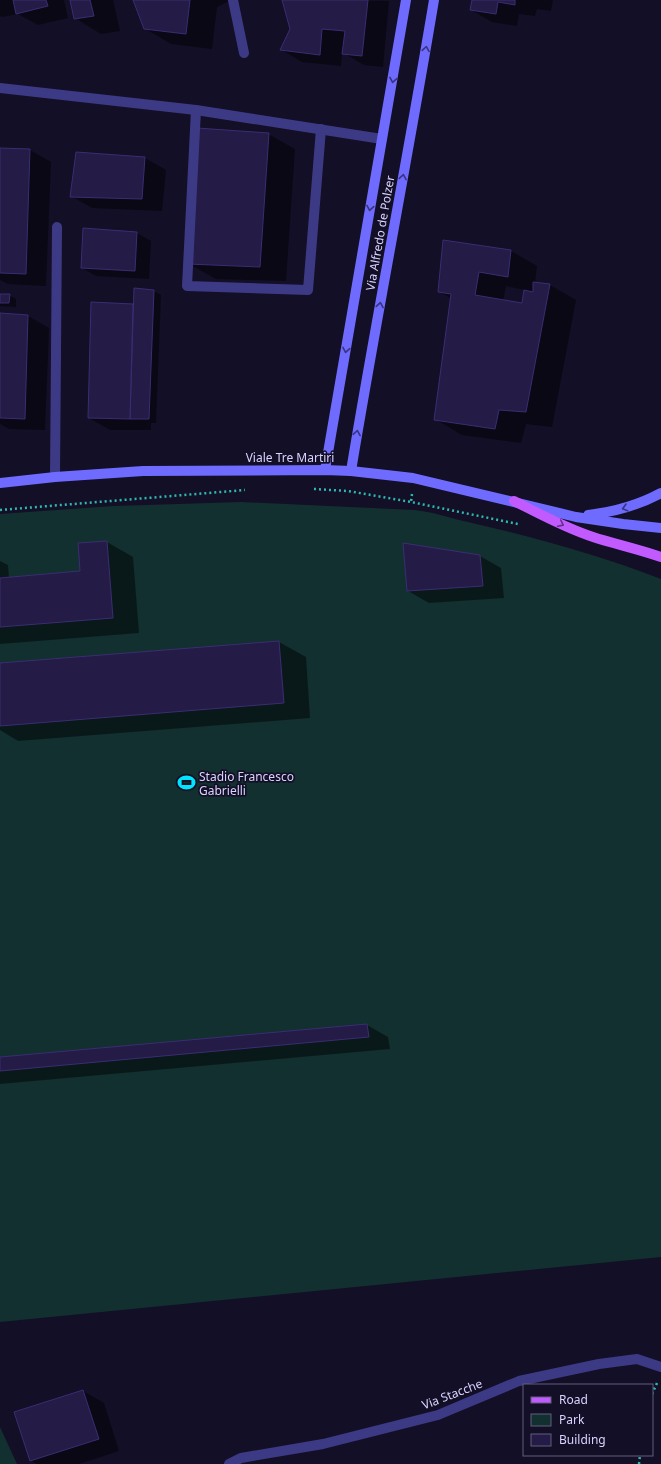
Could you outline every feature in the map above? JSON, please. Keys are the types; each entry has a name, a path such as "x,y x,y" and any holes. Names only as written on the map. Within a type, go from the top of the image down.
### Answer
{"main road":[{"path":"514,501 573,530 661,557"}],"street":[{"path":"233,0 244,53"},
{"name":"Via Alfredo de Polzer","path":"325,470 406,0"},
{"name":"Via Alfredo de Polzer","path":"351,471 434,0"},
{"path":"0,88 196,110 382,139"},
{"path":"196,110 187,286 308,290 321,129"},
{"path":"56,477 57,227"},
{"name":"Viale Tre Martiri","path":"0,483 56,477 143,471 351,471 413,478 576,517 661,528"},
{"name":"Viale Tre Martiri","path":"576,517 606,513 630,507 661,493"},
{"name":"Via Stacche","path":"229,1464 241,1458 323,1444 438,1415 520,1381 599,1364 637,1359 661,1366"}],"path":[{"path":"411,502 413,478"},
{"path":"310,489 348,491 411,502 522,525"},
{"path":"0,510 221,491 250,490"}],"green space":[{"path":"241,502 422,511 566,547 661,579 661,1257 0,1322 0,514 114,506"},
{"path":"0,1427 17,1464 0,1464"}],"building":[{"path":"13,0 46,0 48,6 16,14"},
{"path":"70,0 90,0 94,16 74,19"},
{"path":"133,0 190,0 186,34 144,29"},
{"path":"282,0 368,0 362,56 342,54 345,31 322,29 320,55 280,50 290,29"},
{"path":"472,0 515,0 515,5 498,2 496,14 470,10"},
{"path":"197,128 269,133 260,267 188,264"},
{"path":"0,148 30,149 26,274 0,273"},
{"path":"76,152 145,157 142,199 70,197"},
{"path":"83,228 137,232 135,271 81,268"},
{"path":"443,240 511,250 508,277 479,272 475,295 522,303 524,290 533,292 533,282 550,284 526,412 499,410 495,429 434,420 451,294 438,292"},
{"path":"134,288 154,290 149,419 130,419"},
{"path":"0,294 10,294 9,303 0,303"},
{"path":"91,302 133,304 130,419 88,418"},
{"path":"0,313 28,315 25,419 0,418"},
{"path":"107,541 113,618 0,627 0,578 80,571 78,543"},
{"path":"403,543 480,555 483,586 407,591"},
{"path":"279,641 284,703 0,726 0,663"},
{"path":"367,1024 369,1037 0,1071 0,1057"},
{"path":"83,1390 99,1439 30,1461 14,1412"}],"place":[{"name":"Stadio Francesco Gabrielli","path":"186,783"}]}
